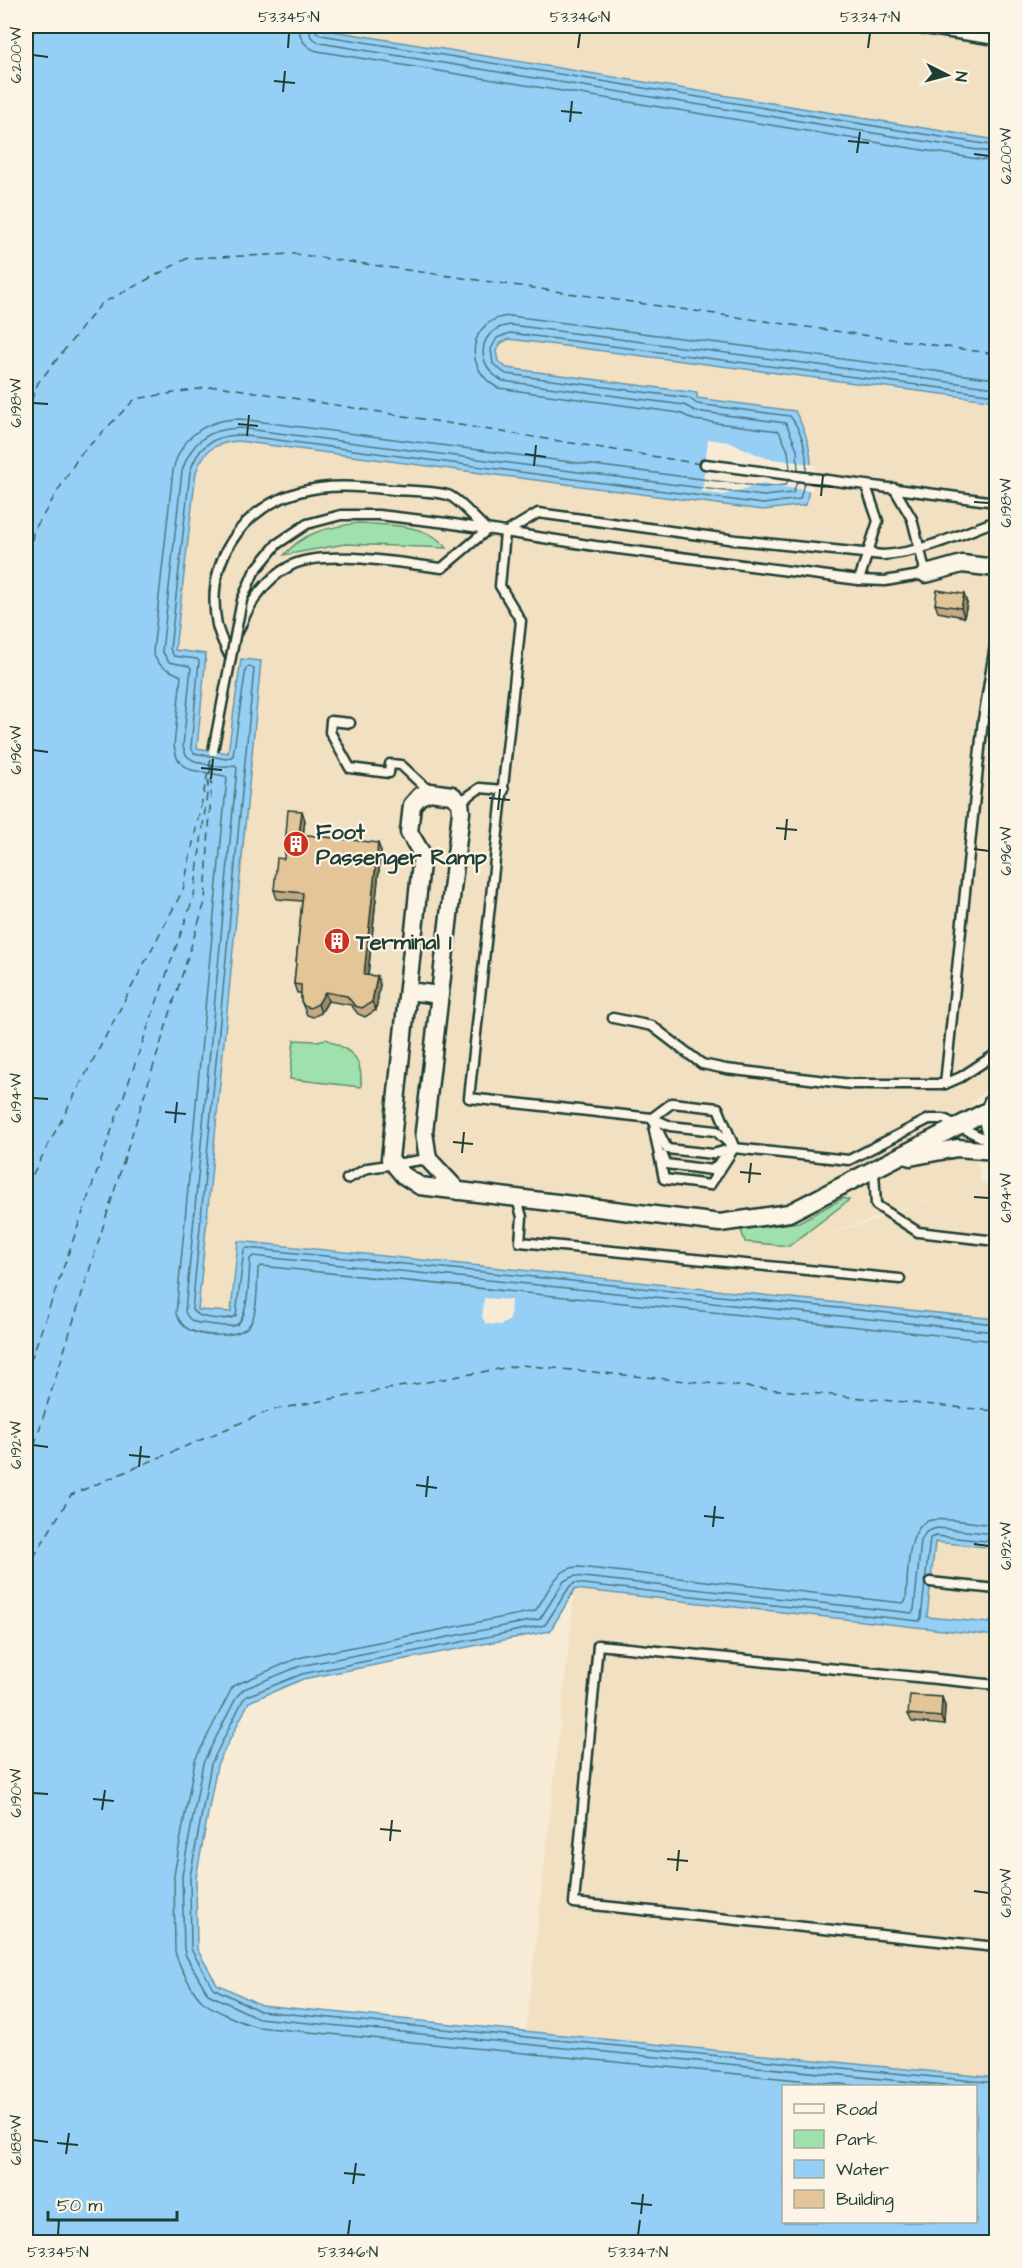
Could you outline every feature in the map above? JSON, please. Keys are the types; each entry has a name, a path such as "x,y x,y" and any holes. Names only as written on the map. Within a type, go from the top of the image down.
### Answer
{"street":[{"path":"926,574 963,564 996,568"},
{"path":"458,1191 428,1159 424,1132 461,812 460,802 452,795 430,792 420,796 412,805 409,832 422,854 390,1159 403,1175 420,1186 517,1199 720,1223 789,1214 995,1106"},
{"path":"408,991 440,995"},
{"path":"995,1106 992,1123 996,1134"},
{"path":"891,1161 957,1148 996,1151"}],"lane":[{"path":"905,26 996,40"},
{"path":"705,464 996,502"},
{"path":"859,580 878,522 866,486"},
{"path":"229,655 217,627 214,600 217,571 227,547 242,526 279,500 300,492 328,487 369,488 450,496 487,530"},
{"path":"487,530 442,568 342,557 312,559 290,565 268,583 247,609 229,655 213,751 242,600 254,572 277,544 307,524 341,515 379,515 859,580 885,581 926,574 908,510 894,488"},
{"path":"505,532 538,513 867,555 895,555 996,521"},
{"path":"505,532 500,586 521,621 470,1098 652,1118 670,1126 716,1131 734,1148"},
{"path":"945,1084 983,720 996,639"},
{"path":"350,723 331,721 330,732 350,768 389,773 390,764 401,765 430,792"},
{"path":"460,802 480,788 504,790"},
{"path":"613,1018 652,1026 702,1064 851,1084 945,1084 961,1077 996,1054"},
{"path":"652,1118 672,1103 718,1108 734,1148"},
{"path":"652,1118 667,1149 713,1154 734,1148 849,1161 928,1119 944,1119 987,1140 996,1141"},
{"path":"652,1118 666,1164 712,1170 734,1148"},
{"path":"652,1118 664,1179 710,1185 734,1148"},
{"path":"346,1179 368,1168 428,1159"},
{"path":"874,1171 876,1205 918,1232 996,1241"},
{"path":"517,1199 522,1217 520,1242 900,1279"},
{"path":"930,1582 996,1589"},
{"path":"996,1685 598,1644 573,1903 996,1947"}],"shaded area":[{"path":"321,26 996,26 996,140 321,29"},
{"name":"Terminal 1","path":"509,339 996,401 996,1078 972,1104 980,1183 996,1185 996,1319 239,1241 231,1313 198,1310 261,662 241,659 228,753 196,749 175,650 196,472 201,458 213,447 224,442 238,441 763,510 806,505 813,464 810,446 795,411 696,398 696,393 507,368 498,361 496,351 501,343","holes":["947,1194 874,1221 821,1236"]},
{"path":"935,1542 996,1548 996,1614 992,1615 991,1623 927,1618"},
{"path":"575,1589 996,1636 996,2078 526,2031"}],"green space":[{"path":"358,523 417,529 438,540 447,548 345,544 284,555 300,541 317,532"},
{"path":"326,1039 354,1056 360,1068 361,1087 290,1079 294,1040"},
{"path":"843,1198 849,1200 789,1246 745,1242 741,1230 799,1222"}],"water":[{"path":"26,26 321,26 321,29 996,140 996,401 509,339 501,343 496,351 498,361 507,368 697,393 697,398 795,411 806,435 811,457 806,505 763,510 238,441 222,444 206,453 196,472 175,650 206,654 197,748 228,753 241,659 261,661 198,1310 231,1312 238,1241 996,1319 996,1548 935,1542 927,1617 990,1623 992,1615 996,1614 996,1636 575,1589 550,1631 303,1679 249,1702 217,1765 196,1878 197,1949 217,1984 261,2005 996,2078 996,2242 26,2242"}],"pier":[{"path":"708,439 728,442 766,458 816,465 812,491 763,484 723,495 702,492"},
{"path":"484,1298 511,1300 510,1320 501,1325 486,1324 482,1317"}],"building":[{"path":"937,590 964,594 961,608 935,604"},
{"name":"Terminal 1","path":"288,810 302,811 299,834 378,843 364,975 377,976 372,1002 362,1008 355,1006 347,996 325,992 318,1004 310,1008 304,1006 301,1001 301,985 294,984 303,893 274,890 277,858 284,859"},
{"path":"910,1695 942,1697 941,1717 908,1714"}],"ferry route":[{"path":"26,413 38,383 101,304 188,258 295,254 996,354"},
{"path":"26,596 33,532 79,456 135,399 218,386 701,464"},
{"path":"26,1472 205,902 213,755"},
{"path":"26,1187 183,890 211,758"},
{"path":"26,1374 194,896 211,763"},
{"path":"26,1570 71,1495 271,1410 521,1365 996,1411"}],"place":[{"name":"Foot Passenger Ramp","path":"296,844"},
{"name":"Terminal 1","path":"337,941"}]}
